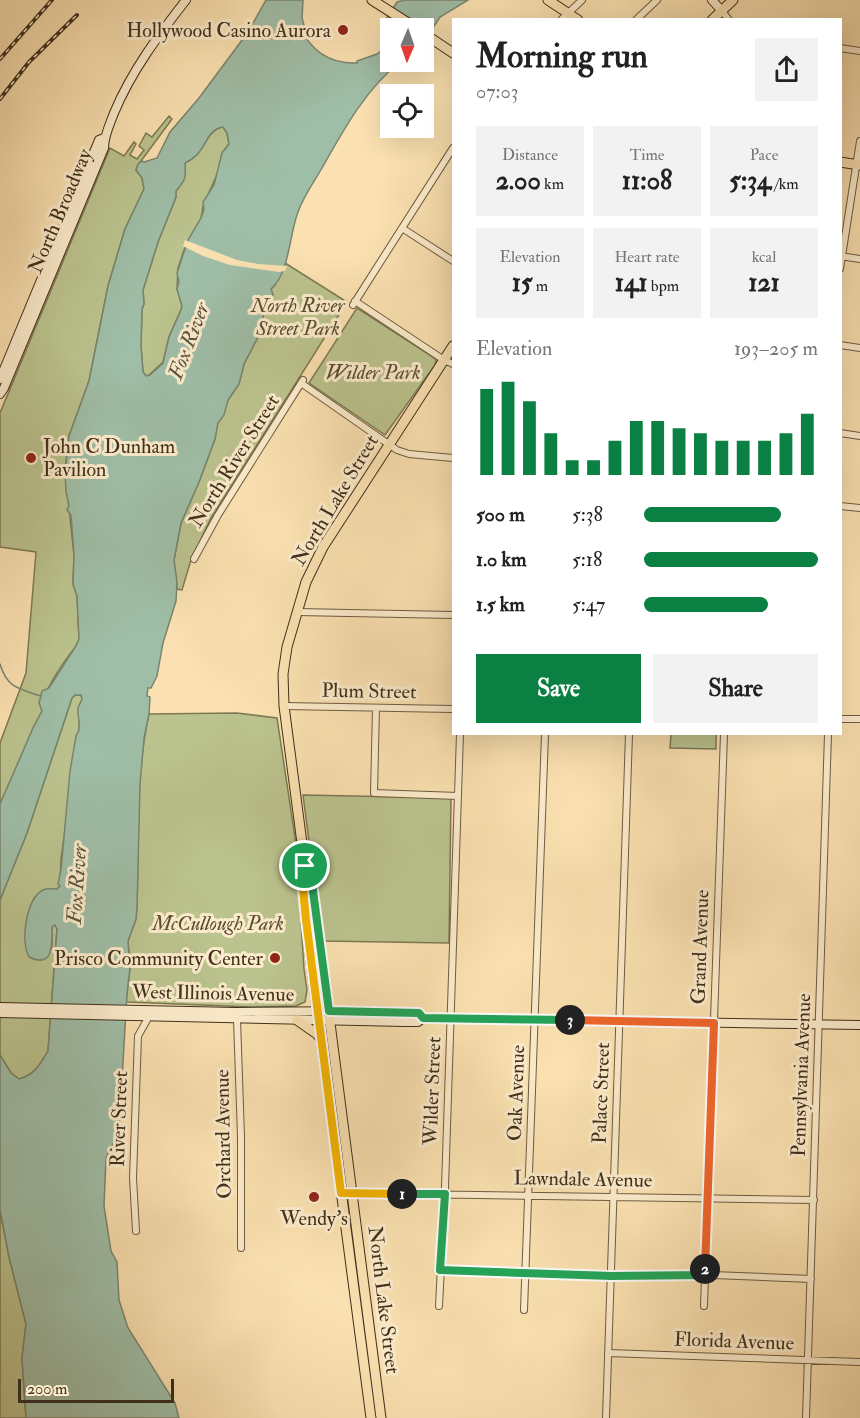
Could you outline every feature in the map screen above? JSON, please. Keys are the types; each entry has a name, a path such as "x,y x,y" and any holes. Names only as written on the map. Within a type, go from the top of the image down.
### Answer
{"main road":[{"path":"372,0 401,18"},
{"path":"548,0 565,16"},
{"path":"712,0 722,11"},
{"path":"714,18 733,0"},
{"name":"North Broadway","path":"0,394 104,148 104,138 132,75 182,2"},
{"path":"434,41 452,52"},
{"name":"North Broadway","path":"0,379 99,140 104,138"},
{"path":"842,162 858,165"},
{"name":"North Lake Street","path":"371,1418 304,904 302,878 305,866 282,684 284,660 297,612 306,582 323,547 389,444 448,362"},
{"name":"North Lake Street","path":"305,866 311,876 381,1418"},
{"name":"West Illinois Avenue","path":"0,1007 36,1011"},
{"name":"West Illinois Avenue","path":"0,1013 132,1012 237,1019 297,1020 319,1016"},
{"name":"West Illinois Avenue","path":"148,1013 330,1016 419,1013 423,1018 860,1025"},
{"path":"297,1020 322,1040"}],"street":[{"path":"565,16 582,0"},
{"path":"638,18 657,0"},
{"path":"722,11 727,18"},
{"path":"842,48 860,51"},
{"path":"842,251 858,165 860,141"},
{"path":"448,362 354,303 452,153"},
{"path":"402,228 452,260"},
{"path":"842,256 860,260"},
{"path":"842,345 860,348"},
{"name":"North River Street","path":"194,559 218,515 302,382 389,444"},
{"path":"842,433 860,436"},
{"path":"389,444 409,454 452,459"},
{"path":"842,506 860,508"},
{"path":"297,612 452,615"},
{"name":"Plum Street","path":"284,706 452,709"},
{"path":"376,708 374,794 458,796"},
{"path":"842,719 860,719"},
{"name":"Wilder Street","path":"439,1306 445,1194 460,735"},
{"name":"Oak Avenue","path":"524,1310 545,735"},
{"name":"Palace Street","path":"606,1418 629,735"},
{"name":"Grand Avenue","path":"704,1306 724,735"},
{"name":"Pennsylvania Avenue","path":"806,1418 828,735"},
{"name":"River Street","path":"136,1231 134,1178 138,1036 147,1020 148,1013"},
{"name":"Orchard Avenue","path":"237,1019 241,1137 241,1248"},
{"name":"Lawndale Avenue","path":"341,1193 814,1200"},
{"path":"440,1270 611,1276 705,1275 811,1279"},
{"name":"Florida Avenue","path":"608,1353 860,1362"}],"green space":[{"path":"169,116 172,119 136,170 142,178 144,189 125,229 108,286 89,381 69,436 65,471 74,555 73,584 77,596 79,639 49,687 42,704 42,711 0,808 0,743 26,673 36,552 0,547 0,413 110,148 124,156 134,142 136,144 130,155 137,159 144,150 139,146 146,133 152,137"},
{"path":"223,127 229,144 222,153 219,170 203,206 201,218 184,250 178,268 177,289 181,310 169,337 163,362 146,376 143,372 141,346 143,290 158,242 176,197 176,191 184,178 185,163 197,154 213,132"},
{"name":"North River Street Park","path":"285,263 347,302 211,518 191,560 182,590 177,589 174,560 181,523 215,439 217,424 228,400 239,384 244,364 258,337 265,309 273,295 271,289"},
{"name":"Wilder Park","path":"357,308 436,360 435,365 385,435 309,383"},
{"path":"75,695 81,695 82,699 61,859 60,886 35,897 26,924 48,954 52,947 52,926 55,925 57,929 48,1051 33,1072 19,1079 11,1073 0,1055 0,900 27,833 72,698"},
{"name":"McCullough Park","path":"237,713 277,718 296,844 307,990 305,1002 296,1006 252,1007 126,1002 130,968 128,941 136,919 138,810 149,714"},
{"path":"671,735 716,735 716,749 670,748"},
{"path":"303,795 451,798 449,943 322,941"},
{"path":"0,1210 26,1324 22,1358 26,1418 0,1418"}],"water":[{"name":"Fox River","path":"266,0 303,0 304,25 300,27 315,49 330,58 347,63 357,63 380,52 380,72 389,72 356,111 300,206 286,263 271,289 273,295 265,309 258,337 244,364 239,384 228,400 224,415 218,423 215,439 181,523 174,560 177,582 176,601 163,643 157,676 151,688 148,688 149,714 144,738 140,785 136,919 128,941 130,968 119,1132 106,1158 104,1206 111,1251 117,1262 119,1300 128,1328 175,1403 179,1418 26,1418 22,1358 26,1324 0,1210 0,1055 11,1073 19,1079 33,1072 48,1051 57,929 55,925 52,927 50,953 43,960 29,957 26,950 25,931 32,902 37,895 45,889 57,889 60,886 58,884 70,771 79,729 78,709 82,699 81,695 75,695 72,698 27,833 0,900 0,804 42,711 39,703 42,691 49,688 79,639 77,596 73,584 74,555 71,515 67,510 69,505 66,492 65,471 69,436 89,381 108,286 125,229 144,189 142,178 136,170 142,161 157,158 170,132 199,98 248,32","holes":["223,127 229,144 222,153 214,185 203,202 204,210 188,240 177,273 179,282 177,289 182,306 169,337 163,363 146,376 143,372 141,346 143,290 158,242 176,197 176,191 185,178 185,163 201,150 209,136 217,129"]},
{"path":"468,0 440,17 434,26 434,18 387,18 397,2"}],"pier":[{"path":"185,240 237,260 287,266 285,271 279,272 230,265 183,246"}],"waterway":[{"path":"0,664 10,683 41,696"}],"railway":[{"path":"0,59 52,0"},
{"path":"0,99 29,62 77,15"}],"place":[{"name":"Hollywood Casino Aurora","path":"343,30"},
{"name":"John C Dunham Pavilion","path":"31,458"},
{"name":"Prisco Community Center","path":"275,958"},
{"name":"Wendy's","path":"314,1197"}],"route":[{"path":"305,866 311,876 329,1011 419,1013 423,1018 714,1023 705,1275 611,1276 440,1270 445,1194 341,1193 306,920 302,878 305,866"}]}
